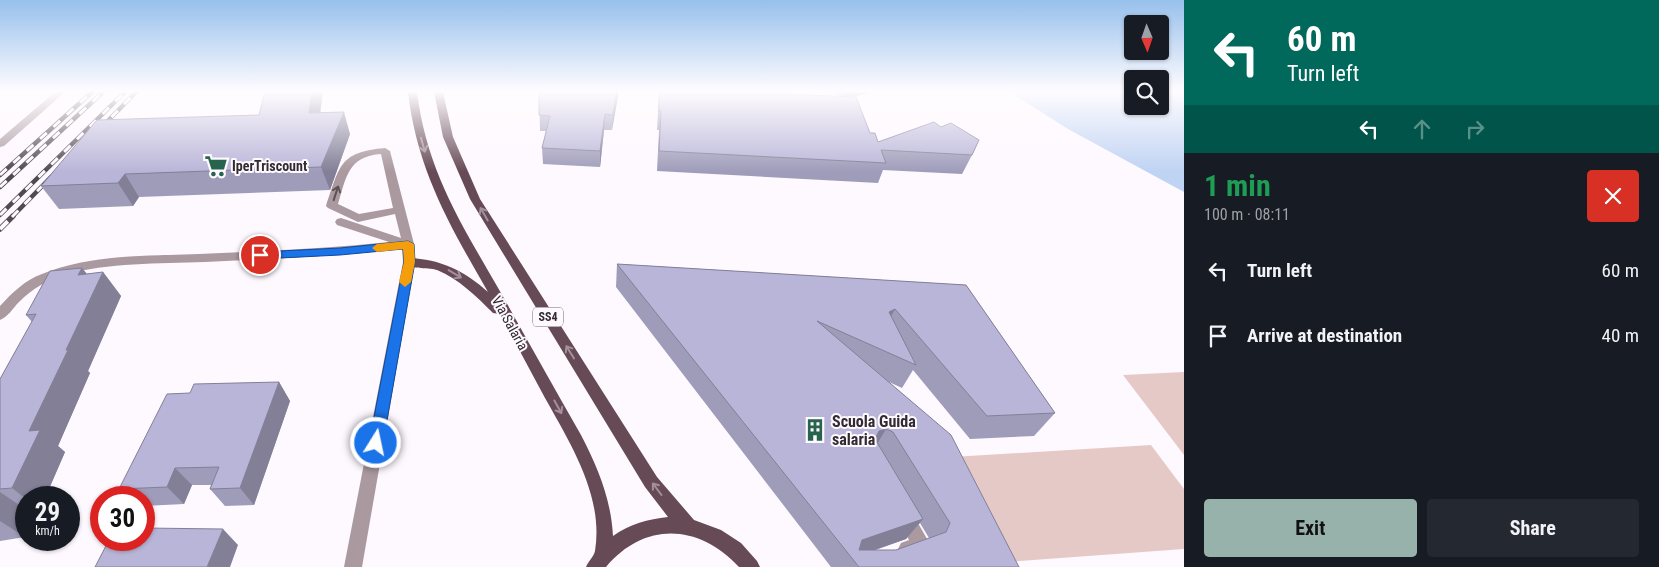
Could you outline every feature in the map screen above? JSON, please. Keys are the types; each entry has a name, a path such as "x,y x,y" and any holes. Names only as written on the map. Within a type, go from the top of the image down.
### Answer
{"main road":[{"name":"Via Salaria","path":"416,118 428,164 452,219 576,440 593,475 601,500 605,525 599,560"},
{"name":"SS4","path":"444,118 448,137 475,199 651,482 688,526"},
{"path":"409,262 424,261 449,269 475,287 509,320"},
{"path":"599,560 628,534 659,524 688,526 715,535 741,554 751,567"}],"street":[{"path":"0,144 30,118"},
{"path":"353,567 409,262 408,244 385,151 363,153 357,156 340,180 332,206 358,218"},
{"path":"399,210 341,222 368,229 385,237 408,244"},
{"path":"0,315 16,297 32,284 46,277 77,269 145,261 340,252 408,244"},
{"path":"893,554 921,544 896,502"}],"shaded area":[{"path":"1184,372 1184,455 1123,375"},
{"path":"1151,445 1184,489 1184,549 1004,562 952,457"}],"water":[{"path":"1051,118 1184,118 1184,192 1068,129"}],"building":[{"path":"341,118 321,167 125,174 118,183 41,186 97,120"},
{"path":"549,118 604,118 600,151 542,148"},
{"path":"661,118 864,118 870,133 875,133 878,142 934,122 941,127 951,123 979,140 972,155 881,150 886,163 659,151"},
{"name":"Scuola Guida salaria","path":"617,264 966,285 1055,413 987,416 895,309 889,312 916,365 817,321 951,435 1019,567 859,567","holes":["886,429 893,432 950,523 946,532 896,550 859,550 862,540 923,519 875,439 879,431"]},
{"path":"82,268 78,275 103,272 29,431 40,430 12,488 0,489 0,379 36,314 26,315 50,271"},
{"path":"279,382 240,488 210,489 219,467 175,468 167,487 121,486 167,394 190,393 194,384"},
{"path":"155,528 223,529 207,567 95,567 103,551 155,551"}],"railway":[{"path":"0,175 63,118"},
{"path":"0,187 74,118"},
{"path":"0,215 98,118"},
{"path":"99,130 110,118"},
{"path":"12,217 51,177"},
{"path":"0,229 12,217"}],"slow traffic":[{"path":"377,248 408,244 409,262 405,282"}],"place":[{"name":"IperTriscount","path":"216,166"},
{"name":"Scuola Guida salaria","path":"815,430"}],"route":[{"path":"260,255 340,252 408,244 409,262 376,443"}]}
